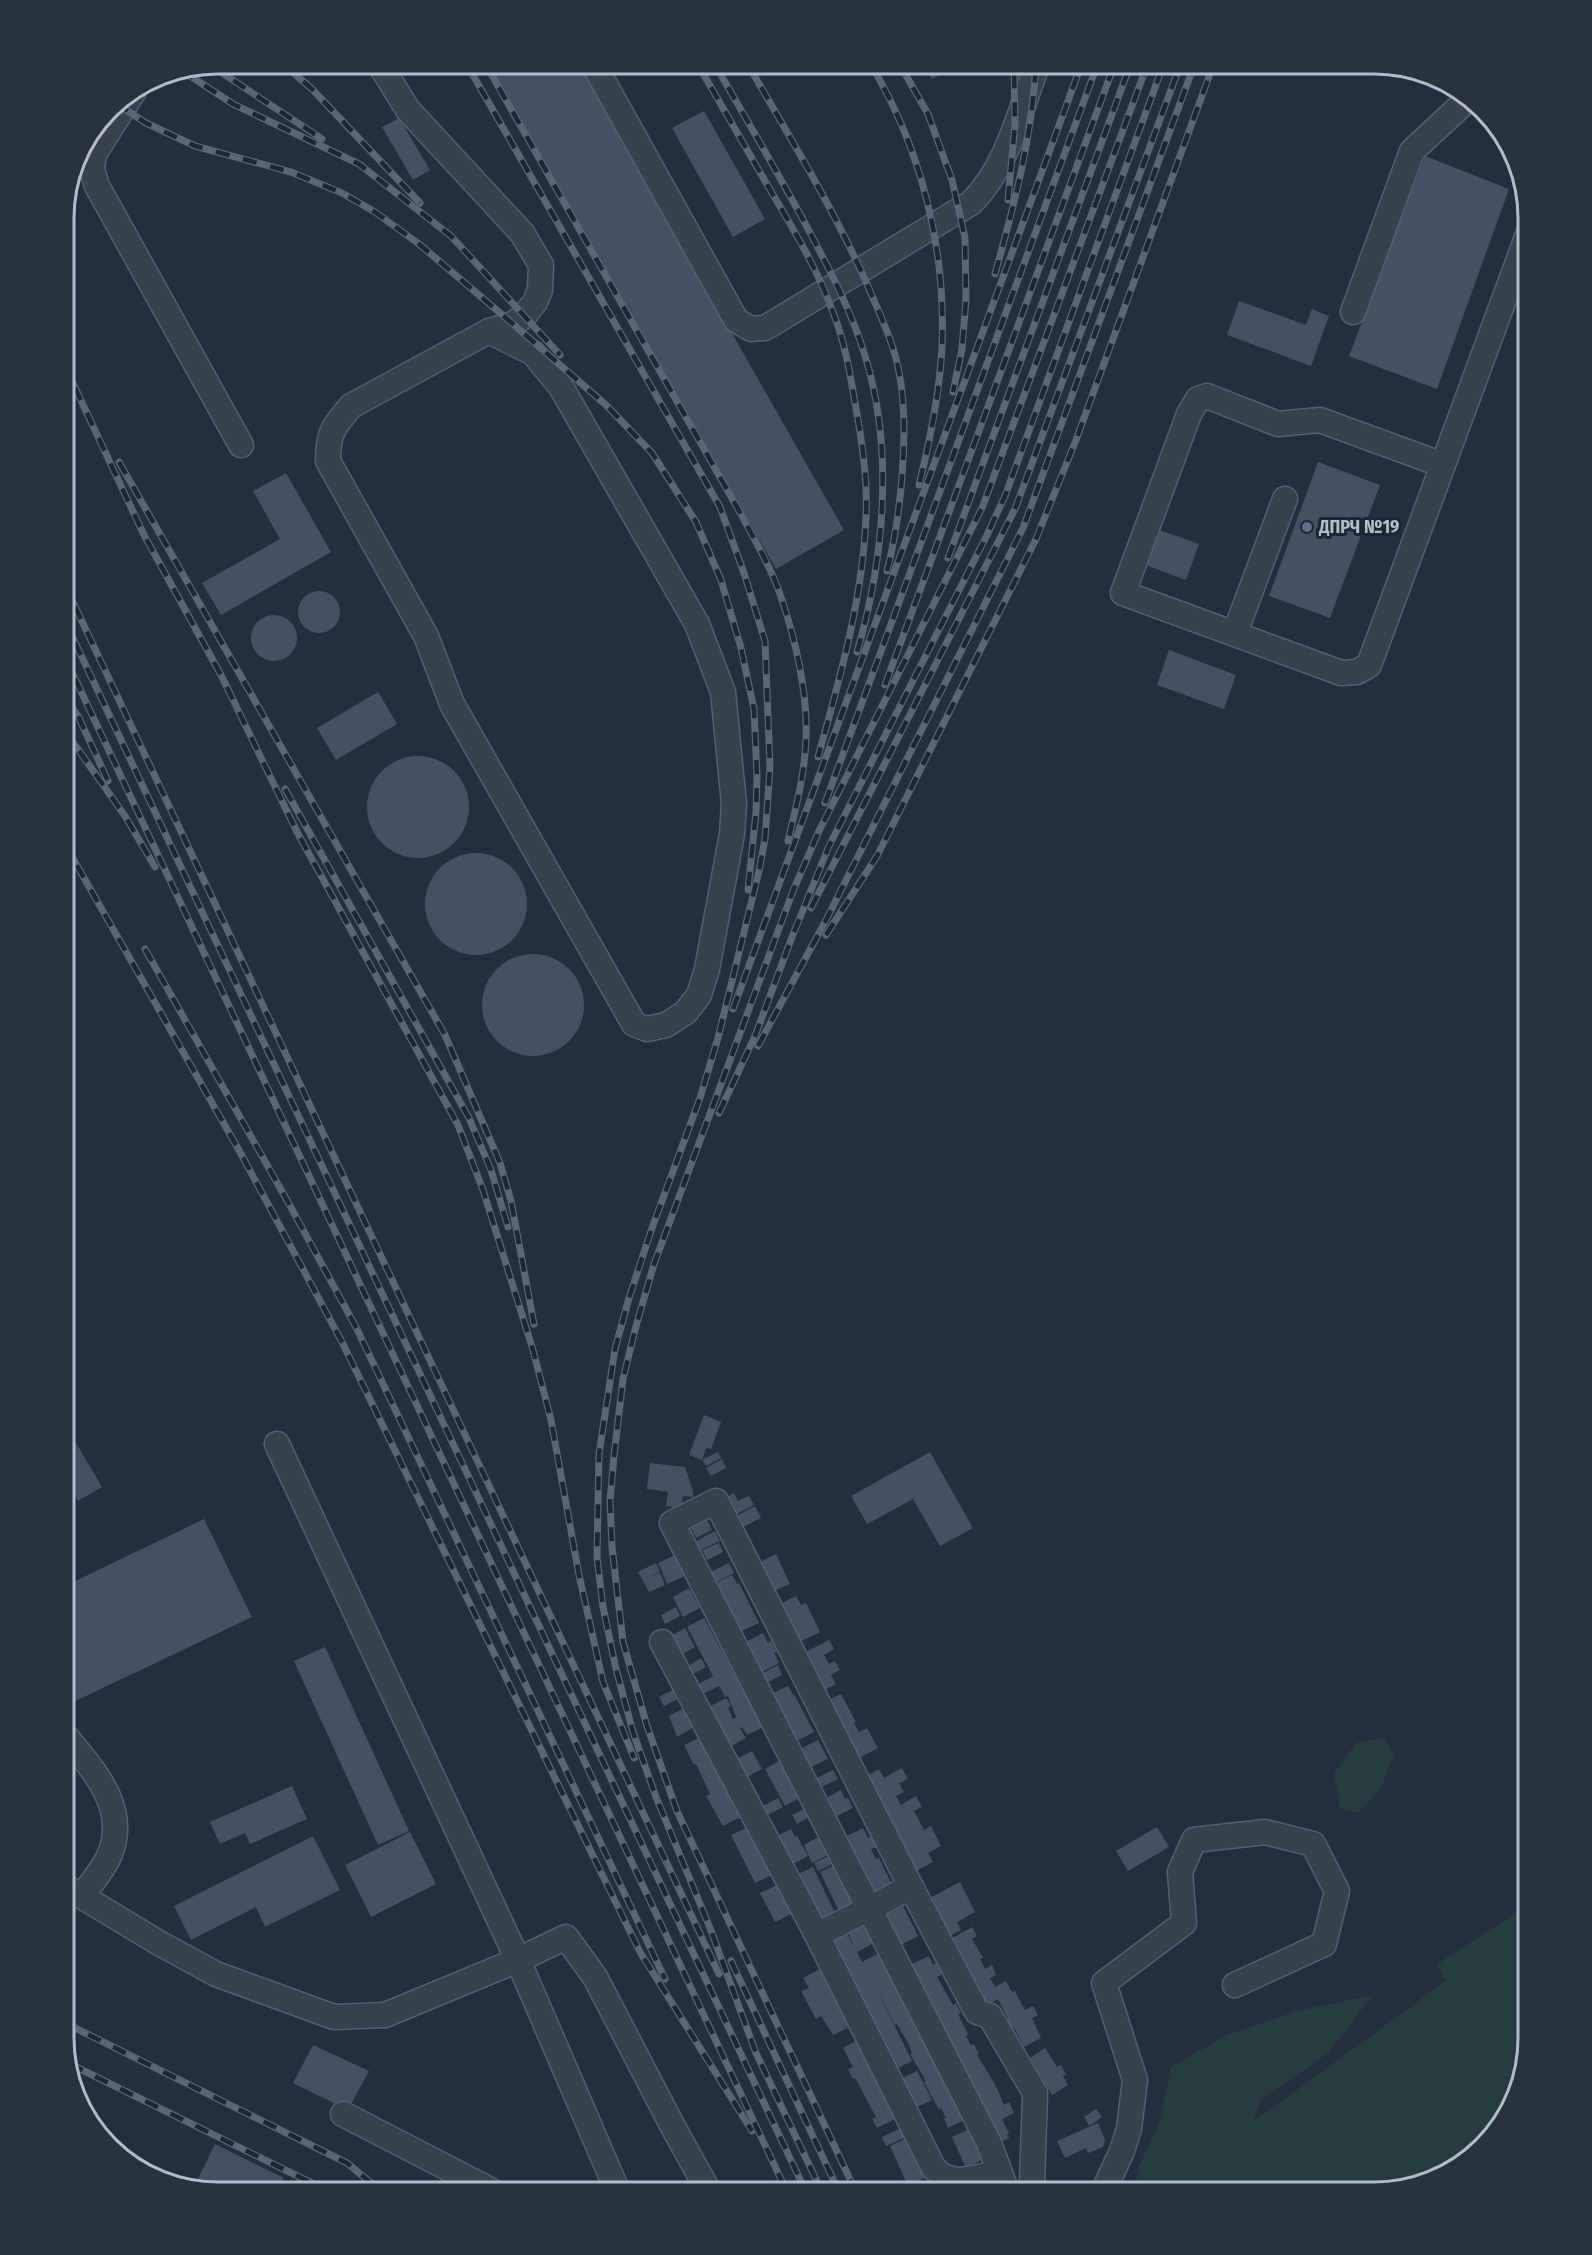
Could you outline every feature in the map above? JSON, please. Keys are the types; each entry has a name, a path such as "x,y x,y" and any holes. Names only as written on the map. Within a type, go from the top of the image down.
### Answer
{"lane":[{"path":"386,74 408,110 522,233 541,265 540,290 535,302 524,316 513,324 489,331 351,406 336,424 328,441 328,461 426,636 452,704 634,1024 647,1029 666,1025 686,1012 699,995 707,969 732,834 734,804 723,692 697,624 561,387 533,353 489,331"},
{"path":"600,74 736,320 750,329 765,328 971,203 986,188 1002,160 1034,74"},
{"path":"1353,312 1412,151 1462,104"},
{"path":"98,138 111,121"},
{"path":"88,153 97,186 242,445"},
{"path":"1443,465 1320,420 1278,424 1207,396 1198,399 1189,414 1123,593 1341,673 1357,672 1369,664 1443,465 1518,262"},
{"path":"1235,633 1285,499"},
{"path":"277,1444 518,1960 613,2181"},
{"path":"1003,2182 989,2143 672,1523 716,1501 911,1887 977,2012 990,2016 1035,2093 1032,2182"},
{"path":"662,1642 817,1935 933,2167 940,2175 954,2181 987,2182"},
{"path":"73,1746 106,1789 117,1828 110,1856 73,1890"},
{"path":"1108,2182 1129,2129 1135,2080 1104,1983 1184,1923 1180,1872 1194,1840 1265,1832 1313,1844 1337,1891 1324,1944 1235,1985"},
{"path":"817,1935 911,1887"},
{"path":"73,1892 216,1974 334,2017 384,2015 518,1960 566,1937 595,1977 703,2181"},
{"path":"343,2114 473,2181"}],"green space":[{"path":"1383,1738 1394,1755 1381,1788 1358,1813 1340,1808 1334,1774 1356,1743"},
{"path":"1518,1911 1518,2037 1514,2074 1508,2092 1489,2125 1462,2152 1429,2171 1411,2177 1374,2182 1136,2182 1140,2164 1160,2122 1171,2067 1227,2035 1297,2011 1373,1995 1328,2053 1261,2100 1253,2122 1446,1981 1436,1965"}],"building":[{"path":"493,74 584,74 844,530 776,569"},
{"path":"929,74 940,74 932,79"},
{"path":"704,111 765,219 733,237 672,128"},
{"path":"399,118 430,170 413,180 382,127"},
{"path":"1425,156 1509,189 1437,389 1349,356"},
{"path":"1239,301 1306,325 1312,309 1329,316 1311,366 1227,335"},
{"path":"1318,462 1380,485 1330,618 1269,596"},
{"path":"286,473 331,552 221,615 202,583 280,539 253,491"},
{"path":"1157,529 1199,544 1186,580 1143,564"},
{"path":"319,591 334,597 340,612 334,627 319,633 304,627 298,612 304,597"},
{"path":"274,615 290,622 297,638 290,654 274,661 258,654 251,638 258,622"},
{"path":"1169,650 1236,675 1224,709 1157,685"},
{"path":"378,692 397,724 336,760 317,728"},
{"path":"418,756 437,760 454,771 465,788 469,807 465,826 454,843 437,854 418,858 399,854 382,843 371,826 367,807 371,788 382,771 399,760"},
{"path":"476,853 495,857 512,868 523,885 527,904 523,923 512,940 495,951 476,955 457,951 440,940 429,923 425,904 429,885 440,868 457,857"},
{"path":"533,954 553,958 569,969 580,985 584,1005 580,1025 569,1041 553,1052 533,1056 513,1052 497,1041 486,1025 482,1005 486,985 497,969 513,958"},
{"path":"704,1415 721,1422 711,1449 706,1448 702,1460 689,1455"},
{"path":"73,1438 102,1487 78,1501 73,1493"},
{"path":"718,1452 721,1458 706,1466 702,1460"},
{"path":"930,1452 973,1528 940,1546 913,1499 867,1524 851,1496"},
{"path":"722,1459 726,1468 711,1476 706,1468"},
{"path":"650,1463 685,1467 693,1497 683,1496 681,1508 666,1506 668,1492 647,1489"},
{"path":"734,1493 738,1501 749,1496 754,1505 733,1516 723,1499"},
{"path":"755,1506 761,1518 739,1529 733,1518"},
{"path":"204,1519 252,1617 73,1702 73,1582"},
{"path":"707,1520 712,1530 696,1538 691,1528"},
{"path":"715,1531 720,1541 700,1550 696,1541"},
{"path":"719,1543 723,1552 707,1560 702,1550"},
{"path":"776,1554 790,1584 774,1591 760,1562"},
{"path":"675,1555 685,1576 667,1584 658,1563"},
{"path":"656,1563 660,1572 646,1578 660,1573 665,1585 649,1592 638,1572"},
{"path":"729,1563 734,1573 716,1582 711,1572"},
{"path":"732,1575 737,1584 739,1583 759,1623 742,1631 717,1582"},
{"path":"689,1588 700,1608 683,1617 673,1597"},
{"path":"796,1596 801,1605 806,1603 820,1632 799,1642 780,1604"},
{"path":"676,1607 680,1616 665,1624 661,1615"},
{"path":"704,1618 763,1727 747,1735 742,1727 740,1728 746,1738 730,1747 709,1707 726,1698 731,1706 728,1708 733,1719 736,1717 728,1696 725,1697 719,1686 701,1695 695,1686 713,1676 687,1627"},
{"path":"685,1628 695,1647 679,1656 669,1637"},
{"path":"763,1633 768,1643 771,1641 777,1652 774,1653 779,1663 762,1672 746,1642"},
{"path":"829,1640 834,1649 824,1655 829,1664 835,1661 840,1670 831,1675 836,1684 819,1693 802,1654"},
{"path":"325,1647 409,1831 378,1845 294,1661"},
{"path":"701,1658 706,1667 691,1675 686,1667"},
{"path":"778,1665 782,1675 768,1682 763,1673"},
{"path":"788,1686 814,1732 797,1741 773,1693"},
{"path":"675,1689 680,1698 664,1706 659,1697"},
{"path":"841,1694 859,1732 867,1728 878,1748 853,1761 825,1702"},
{"path":"686,1707 696,1726 677,1737 669,1716"},
{"path":"701,1737 743,1816 723,1826 706,1796 710,1794 696,1764 694,1765 684,1745"},
{"path":"818,1740 828,1759 811,1767 802,1748"},
{"path":"752,1751 762,1769 747,1777 737,1759"},
{"path":"781,1760 801,1797 785,1806 765,1769"},
{"path":"902,1768 908,1779 899,1783 904,1792 896,1796 901,1805 916,1796 922,1807 914,1811 924,1830 931,1826 941,1846 928,1853 933,1862 916,1871 864,1777 879,1769 884,1778"},
{"path":"833,1770 838,1779 822,1787 817,1778"},
{"path":"292,1786 307,1819 250,1844 245,1833 220,1844 210,1822"},
{"path":"841,1790 853,1808 837,1816 826,1798"},
{"path":"778,1798 783,1807 766,1816 761,1807"},
{"path":"806,1808 811,1816 797,1824 792,1815"},
{"path":"748,1827 772,1875 755,1883 731,1835"},
{"path":"1157,1827 1169,1847 1128,1871 1116,1851"},
{"path":"863,1828 868,1838 871,1836 877,1847 871,1849 876,1859 879,1858 893,1887 877,1895 857,1857 855,1858 847,1836"},
{"path":"791,1829 808,1856 791,1865 777,1836"},
{"path":"410,1832 436,1884 371,1917 345,1865"},
{"path":"313,1836 340,1890 265,1927 256,1907 191,1940 174,1906"},
{"path":"820,1836 830,1854 812,1863 804,1845"},
{"path":"831,1855 835,1863 818,1871 814,1863"},
{"path":"835,1865 854,1903 839,1911 820,1872"},
{"path":"813,1867 836,1915 819,1923 796,1875"},
{"path":"960,1882 975,1912 957,1922 961,1930 948,1937 928,1899"},
{"path":"777,1885 791,1914 775,1922 760,1893"},
{"path":"903,1906 918,1936 901,1945 886,1915"},
{"path":"864,1924 874,1943 857,1952 862,1962 879,1953 965,2120 948,2128 941,2108 939,2110 910,2054 912,2053 908,2043 897,2024 895,2025 874,1984 912,2061 896,2069 828,1941 846,1931 855,1950 848,1932"},
{"path":"972,1927 977,1936 972,1939 983,1958 980,1959 985,1969 992,1965 996,1975 990,1978 995,1987 1006,1981 1012,1992 1015,1991 1025,2010 1033,2006 1038,2015 1032,2018 1041,2038 1024,2047 1014,2028 1011,2029 1006,2020 1008,2019 998,1999 984,2007 949,1940"},
{"path":"929,1956 933,1965 938,1962 944,1973 937,1977 953,2005 956,2003 961,2013 958,2014 968,2034 966,2036 971,2045 974,2044 979,2054 977,2055 995,2084 1004,2105 1009,2102 1014,2113 1002,2119 1009,2138 1001,2142 915,1974 912,1964"},
{"path":"820,1969 850,2027 833,2035 821,2016 816,2019 801,1991 809,1988 803,1978"},
{"path":"857,2040 897,2118 877,2128 872,2119 876,2117 848,2069 853,2067 843,2048"},
{"path":"313,2045 369,2071 348,2110 293,2083"},
{"path":"1045,2048 1057,2067 1061,2065 1068,2085 1052,2095 1030,2058"},
{"path":"917,2071 932,2100 915,2108 900,2079"},
{"path":"1096,2109 1102,2117 1089,2126 1084,2117"},
{"path":"1098,2123 1105,2140 1103,2147 1088,2153 1086,2148 1065,2158 1057,2141"},
{"path":"902,2128 906,2137 886,2146 882,2137"},
{"path":"969,2129 984,2159 966,2168 952,2137"},
{"path":"907,2138 926,2177 917,2182 906,2182 890,2146"},
{"path":"215,2144 284,2178 282,2181 198,2180"}],"railway":[{"path":"224,74 322,139"},
{"path":"295,74 312,89 420,203"},
{"path":"472,74 720,507 765,641 770,767 765,839 718,1038 700,1098 652,1228 615,1349 599,1454 597,1557 603,1607 616,1669 633,1732 756,2053 817,2182"},
{"path":"491,74 742,516 776,584 795,647 803,684 806,721 802,777 788,841"},
{"path":"703,74 798,237 821,283 841,336 858,417 866,488 864,547 849,638 818,757"},
{"path":"720,74 837,285 860,340 875,395 883,468 882,506 874,580 857,652"},
{"path":"753,74 812,176 857,262 883,321 897,362 902,394 904,445 900,499 887,571"},
{"path":"876,74 903,129 916,164 927,199 940,272 941,364 934,416 919,485"},
{"path":"905,74 928,114 952,180 965,238 966,299 962,349 953,392"},
{"path":"1008,200 1015,124 1014,74"},
{"path":"995,274 1027,144 1035,74"},
{"path":"733,1009 1078,74"},
{"path":"825,803 1094,74"},
{"path":"885,685 1111,74"},
{"path":"948,558 1127,74"},
{"path":"851,2182 677,1811 647,1726 623,1642 612,1547 610,1501 623,1379 654,1264 793,891 819,831 982,508 1144,74"},
{"path":"719,1113 755,1036 829,846 1005,496 1160,74"},
{"path":"811,908 1015,509 1177,74"},
{"path":"758,1046 825,922 1023,528 1191,74"},
{"path":"826,935 877,856 1036,539 1076,440 1210,74"},
{"path":"190,76 233,104 359,164 451,236 560,355"},
{"path":"124,108 146,123 195,146 291,172 342,193 375,212 419,244 513,324 606,405 652,453 696,522 721,580 741,648 754,709 757,776 756,812 748,890"},
{"path":"74,385 144,535 221,675 297,832 458,1125 483,1190 533,1350 551,1420 579,1575 603,1682 634,1758"},
{"path":"119,462 445,1035 500,1163 511,1201 534,1324"},
{"path":"74,604 719,1974"},
{"path":"74,640 801,2182"},
{"path":"74,676 782,2181"},
{"path":"74,710 108,781"},
{"path":"74,743 125,816 155,867"},
{"path":"285,789 469,1118 491,1170 508,1227"},
{"path":"74,860 240,1152 341,1340 640,1952 752,2131"},
{"path":"145,949 357,1329 665,1979"},
{"path":"731,1961 834,2182"},
{"path":"73,2027 347,2163 369,2181"},
{"path":"77,2067 308,2181"}],"place":[{"name":"ДПРЧ №19","path":"1307,527"}]}
